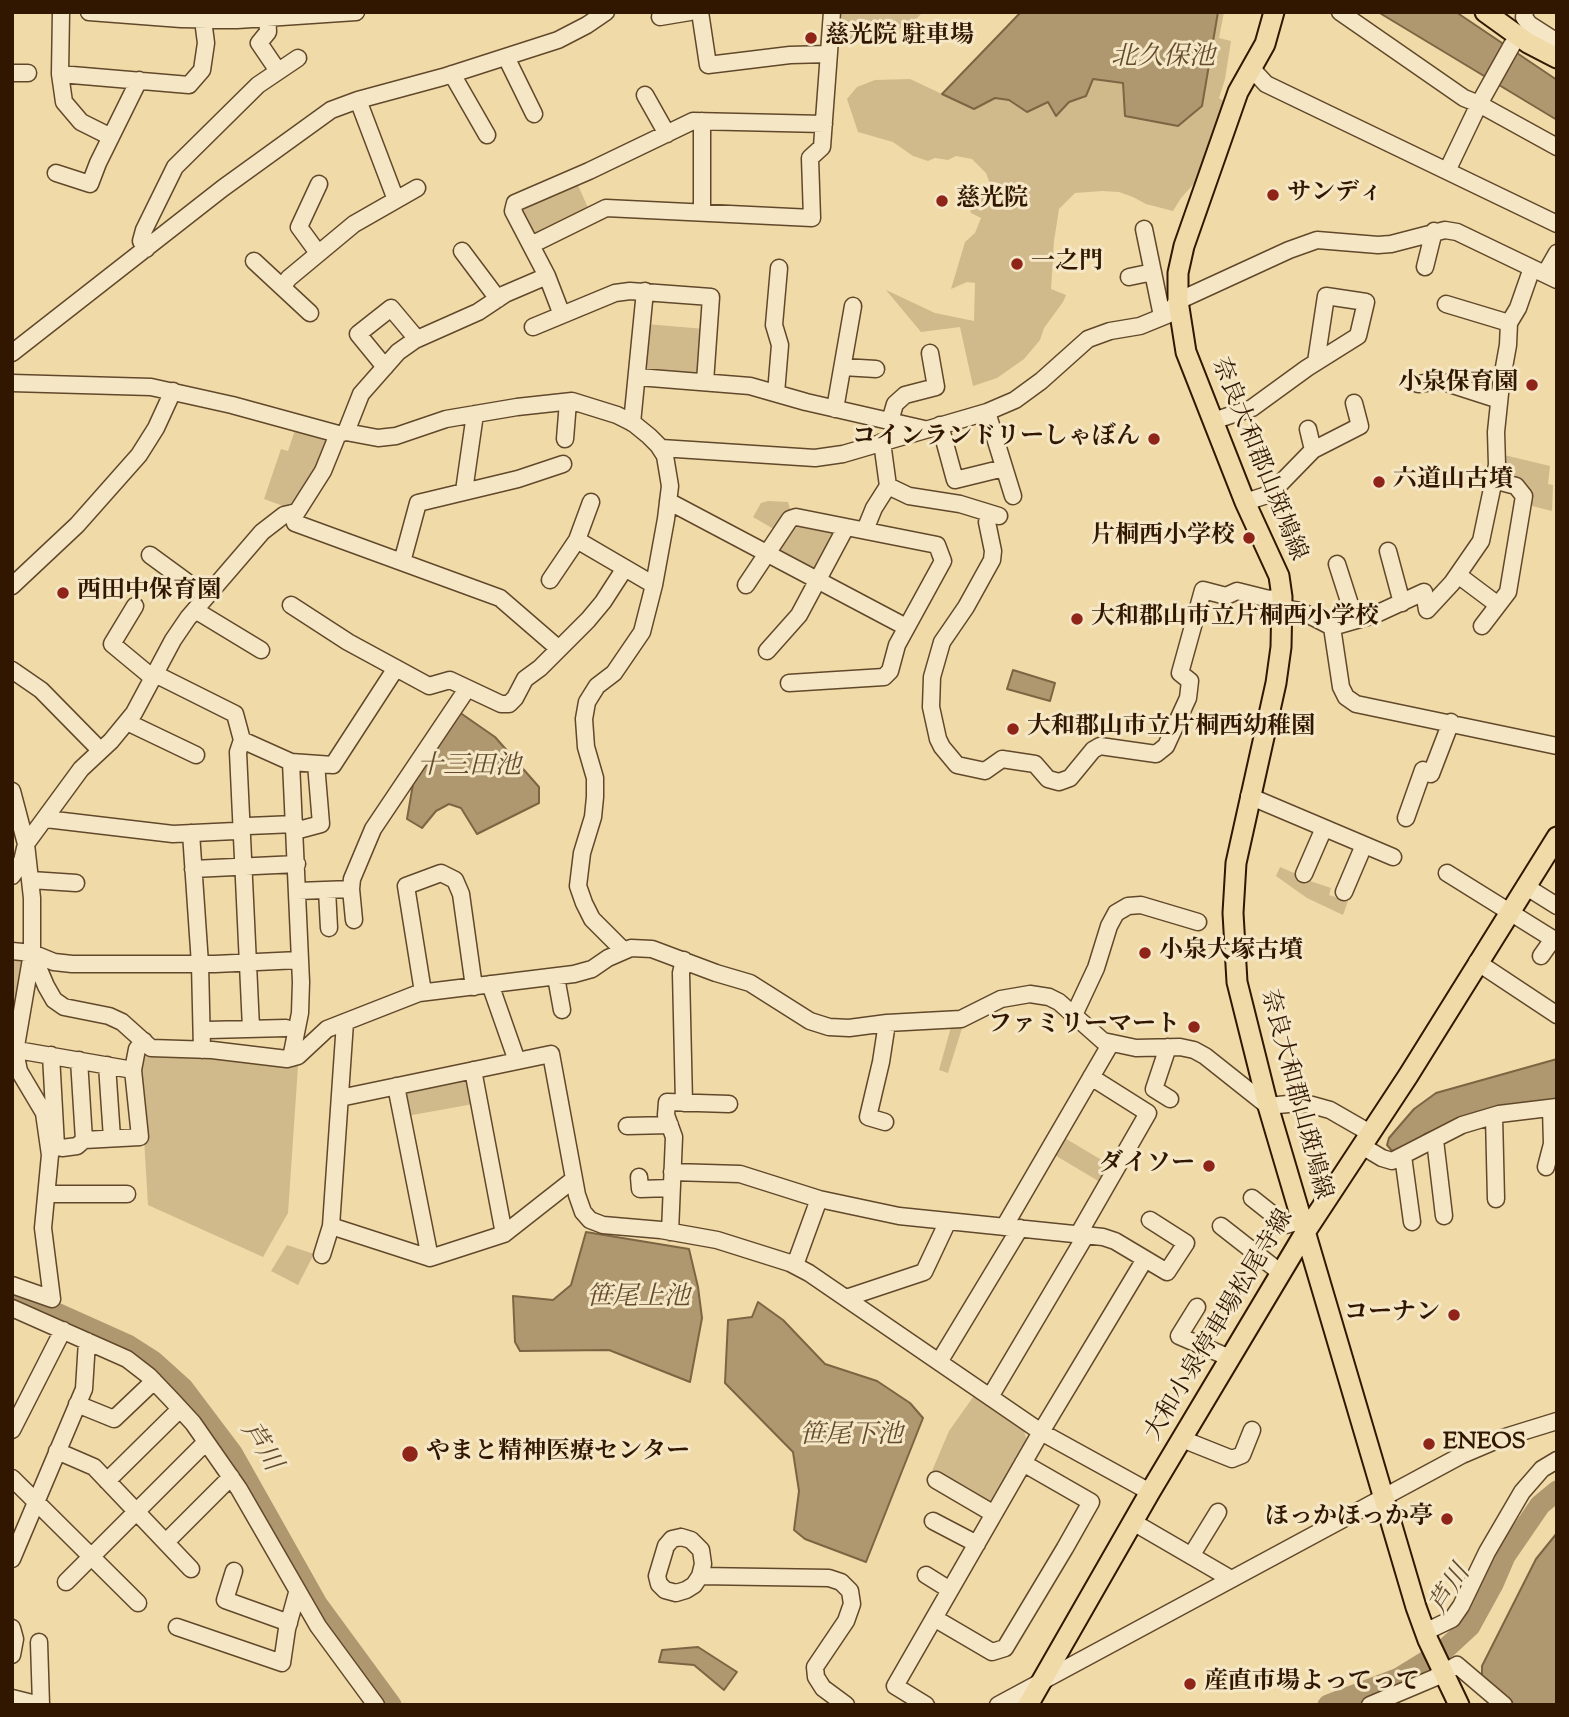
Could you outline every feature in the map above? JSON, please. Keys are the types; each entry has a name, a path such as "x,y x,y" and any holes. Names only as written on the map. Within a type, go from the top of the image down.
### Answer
{"main road":[{"name":"奈良大和郡山斑鳩線","path":"1274,12 1265,44 1238,92 1184,246 1178,273 1178,301 1186,352 1245,502 1279,576 1282,603 1281,647 1276,683 1236,863 1233,913 1237,982 1268,1106 1384,1497 1427,1636 1459,1705"},
{"path":"1485,12 1528,43 1557,58"},
{"name":"大和小泉停車場松尾寺線","path":"1028,1705 1150,1492 1281,1273 1305,1226 1366,1139 1557,836"}],"street":[{"path":"61,12 62,94 68,108 82,122 111,137"},
{"path":"89,12 203,16 356,12"},
{"path":"12,353 317,118 358,100 452,74 558,40 587,26 606,12"},
{"path":"660,17 690,12"},
{"path":"700,12 708,65 790,55 829,54"},
{"path":"531,245 606,208 815,218 810,158 822,147 832,12"},
{"path":"1340,12 1464,98 1557,147"},
{"path":"1525,12 1524,17 1529,24 1557,42"},
{"path":"267,15 268,32 259,43 278,71"},
{"path":"60,74 189,85 202,69 206,43 203,16"},
{"path":"1447,171 1479,104 1512,45"},
{"path":"506,57 534,114"},
{"path":"146,249 141,241 144,230 175,167 258,85 298,58"},
{"path":"1252,69 1266,84 1557,224"},
{"path":"452,74 487,135"},
{"path":"56,173 90,184 139,80"},
{"path":"645,95 667,134"},
{"path":"358,100 396,200"},
{"path":"562,315 547,276 513,211 514,203 589,172 693,121 824,124"},
{"path":"702,121 702,212"},
{"path":"318,253 299,227 319,184"},
{"path":"282,287 354,224 418,188"},
{"path":"1144,229 1162,316"},
{"path":"661,448 815,458 843,454 882,442 989,418 1041,381 1088,339 1140,326 1167,315 1178,301 1305,243 1330,240 1378,246 1445,230 1457,232 1548,268 1509,323 1496,432 1497,465 1480,541 1458,575 1427,610 1424,592 1402,603 1332,627 1269,599 1237,591 1226,596 1203,590 1180,673 1190,681 1188,698 1166,746 1156,754 1100,746 1093,750 1070,778 1059,782 1048,779 1035,764 1002,759 985,771 957,765 939,739 931,707 932,677 942,642 966,607 992,560 993,551 987,522 994,515 960,504 909,496 888,486"},
{"path":"1425,267 1434,231"},
{"path":"462,251 498,299"},
{"path":"254,261 310,313"},
{"path":"776,393 780,345 774,325 779,268"},
{"path":"1129,276 1153,272"},
{"path":"12,876 22,861 26,844 81,769 127,722 143,700 173,640 195,610 262,532 274,521 297,513 361,394 398,352 417,339 478,312 498,299 547,276"},
{"path":"533,327 615,293 645,290 712,297 705,382"},
{"path":"632,423 645,290"},
{"path":"1446,304 1509,323"},
{"path":"835,409 853,306"},
{"path":"385,367 358,334 391,308 417,339"},
{"path":"890,421 895,404 905,395 936,387 929,353"},
{"path":"1213,421 1252,408 1316,362"},
{"path":"843,367 876,369"},
{"path":"638,377 750,386 835,409 938,431"},
{"path":"1418,384 1440,381 1499,400"},
{"path":"12,383 151,387 342,433 388,438 427,424 475,414 568,402 584,403 632,423 661,448 669,474 668,500 654,586 642,632 614,673 597,686 587,702 584,719 584,739 595,778 595,797 593,817 582,853 579,886 583,903 592,919 623,950"},
{"path":"12,586 77,525 139,455 156,428 173,391"},
{"path":"565,439 568,402"},
{"path":"1245,502 1275,489 1313,450 1360,426 1354,403"},
{"path":"464,491 475,414"},
{"path":"989,418 1013,496"},
{"path":"1308,429 1313,450"},
{"path":"938,431 956,480 1004,468"},
{"path":"865,530 874,508 888,486 882,442"},
{"path":"402,562 418,503 518,479 563,464"},
{"path":"1482,626 1508,592 1524,496 1516,486 1493,480"},
{"path":"668,500 905,627"},
{"path":"550,580 577,540 591,502"},
{"path":"292,513 295,523 500,598 559,649"},
{"path":"746,585 790,519 796,517 937,545 943,561 905,627 892,656 890,671 884,677 789,683"},
{"path":"767,651 799,615 846,527"},
{"path":"577,540 654,586"},
{"path":"1388,551 1402,603"},
{"path":"150,555 206,596"},
{"path":"1337,564 1355,620"},
{"path":"291,605 348,642 429,686 450,680 501,704 509,704 525,679 559,649 603,602 625,568"},
{"path":"1458,575 1498,605"},
{"path":"135,606 112,643 154,676 234,714 242,740 238,752 250,962 251,1028"},
{"path":"195,610 261,650"},
{"path":"1332,627 1341,687 1346,696 1363,707 1451,722 1557,746"},
{"path":"242,740 291,762 333,765 396,668"},
{"path":"12,670 41,690 100,750"},
{"path":"354,919 352,879 373,829 467,688"},
{"path":"127,722 196,755"},
{"path":"1406,818 1423,770 1431,774 1451,722"},
{"path":"291,762 301,982 300,1013 291,1058"},
{"path":"46,818 173,834 321,824 316,764"},
{"path":"12,791 26,844 31,880 32,953 15,1052 19,1071 44,1113 50,1155 43,1227 52,1299 43,1322"},
{"path":"1249,796 1393,857"},
{"path":"1304,874 1324,828"},
{"path":"191,833 200,964 202,1050"},
{"path":"1344,892 1364,845"},
{"path":"193,869 297,864"},
{"path":"423,992 406,886 440,873 455,880 461,894 482,986 517,1061"},
{"path":"1447,873 1553,939 1541,956"},
{"path":"31,880 76,883"},
{"path":"1525,886 1557,906"},
{"path":"298,891 351,889"},
{"path":"327,890 329,928"},
{"path":"1074,1015 1096,968 1109,926 1116,913 1128,906 1141,905 1198,922"},
{"path":"32,953 54,1000 64,1007 109,1016 122,1022 152,1048 291,1058 298,1056 327,1029 423,992 575,974 592,969 623,950 652,949 750,983 810,1021 829,1027 849,1028 961,1019 1001,999 1030,994 1049,997 1059,1002 1103,1041 1136,1048 1180,1047 1205,1056 1268,1106 1298,1103 1330,1110 1387,1160 1403,1156 1462,1125 1494,1116 1554,1107 1546,1167"},
{"path":"12,951 32,953 54,962 72,964 200,964 299,960"},
{"path":"684,960 681,973 684,1103"},
{"path":"1477,962 1557,1015"},
{"path":"556,976 562,1010"},
{"path":"322,1255 331,1227 345,1022"},
{"path":"885,1122 868,1117 887,1023"},
{"path":"208,1030 286,1028"},
{"path":"51,1055 56,1146 77,1146 84,1140 140,1137 133,1070 137,1048 144,1041"},
{"path":"939,1362 1111,1043"},
{"path":"1168,1047 1154,1089 1170,1099"},
{"path":"15,1052 51,1055 133,1070"},
{"path":"340,1098 551,1054 574,1179 583,1212 590,1220 603,1225 717,1240 795,1265 1041,1432 1150,1492"},
{"path":"79,1060 84,1140"},
{"path":"107,1065 112,1138"},
{"path":"473,1070 504,1234"},
{"path":"990,1397 1148,1114 1091,1077"},
{"path":"396,1086 430,1258"},
{"path":"670,1232 674,1137 667,1115 667,1102 729,1104"},
{"path":"1494,1116 1496,1199"},
{"path":"627,1126 670,1125"},
{"path":"1434,1140 1444,1216"},
{"path":"1403,1156 1412,1222"},
{"path":"639,1177 640,1189 672,1180 740,1174 819,1199 899,1216 1082,1235 1115,1241 1167,1272 1186,1243 1150,1220"},
{"path":"331,1227 430,1258 504,1234 574,1179"},
{"path":"47,1194 127,1194"},
{"path":"1252,1198 1286,1225 1305,1226"},
{"path":"795,1265 819,1199"},
{"path":"846,1298 923,1272 948,1221"},
{"path":"1222,1226 1281,1273"},
{"path":"926,1705 895,1686 1041,1432 1145,1259"},
{"path":"12,1285 52,1299"},
{"path":"1197,1307 1179,1336 1230,1358"},
{"path":"12,1308 127,1359 154,1381 180,1409 231,1477 318,1626 376,1705"},
{"path":"12,1430 63,1330"},
{"path":"13,1555 84,1389 87,1341"},
{"path":"77,1404 114,1419 154,1381"},
{"path":"107,1481 180,1409"},
{"path":"998,1705 1462,1455 1502,1438 1557,1421"},
{"path":"1182,1439 1232,1459 1242,1455 1252,1430"},
{"path":"66,1582 206,1442"},
{"path":"57,1451 94,1467 191,1569"},
{"path":"1427,1636 1452,1619 1522,1492 1542,1469 1557,1460"},
{"path":"934,1618 992,1652 1004,1648 1065,1548 1091,1502 1023,1463"},
{"path":"166,1542 231,1477"},
{"path":"12,1478 138,1603"},
{"path":"936,1480 994,1514"},
{"path":"1191,1556 1218,1512"},
{"path":"933,1521 977,1544"},
{"path":"1133,1522 1231,1579"},
{"path":"234,1571 225,1600 289,1623"},
{"path":"926,1575 950,1590"},
{"path":"700,1576 830,1578 841,1582 850,1591 852,1604 846,1621 815,1667 816,1677 823,1688 846,1705"},
{"path":"177,1627 282,1663 298,1593"},
{"path":"12,1628 15,1639 12,1655"},
{"path":"12,1698 41,1705 39,1642"},
{"path":"1370,1705 1457,1665 1504,1705"}],"shaded area":[{"path":"840,12 923,12 910,25 862,40 838,38"},
{"path":"1218,12 1224,12 1219,38 1231,41 1219,98 1225,102 1199,178 1173,211 1146,204 1119,192 1075,193 1059,209 1054,241 1051,289 1066,295 1063,302 1044,328 1040,340 1024,359 997,378 973,386 960,327 921,332 886,290 935,313 974,321 975,283 967,282 951,289 965,242 975,233 981,218 971,213 969,204 977,196 984,198 990,184 986,173 972,159 956,156 948,160 935,158 928,161 913,156 893,142 858,132 847,99 857,87 875,80 910,79 974,109 995,98 1009,100 1027,112 1048,101 1069,102 1086,96 1092,79 1124,83 1202,106"},
{"path":"577,183 589,210 539,234 531,233 521,214 522,206"},
{"path":"646,324 705,329 701,370 696,377 647,372 642,366"},
{"path":"295,430 329,440 329,446 295,504 289,508 264,499 281,449 288,451"},
{"path":"1504,455 1550,466 1548,484 1553,485 1552,511 1528,505 1530,494 1520,479 1507,476 1502,469"},
{"path":"788,502 791,513 777,531 753,517 761,503"},
{"path":"801,524 840,533 819,575 780,555 780,549 791,527"},
{"path":"1280,867 1301,876 1300,881 1307,880 1331,888 1329,895 1348,901 1343,915 1307,898 1276,876"},
{"path":"12,958 25,958 12,1020"},
{"path":"963,1025 948,1073 939,1070 951,1027"},
{"path":"143,1056 298,1066 288,1213 263,1257 148,1205 140,1072"},
{"path":"463,1078 469,1082 473,1104 407,1116 403,1094 408,1087"},
{"path":"1063,1137 1110,1165 1100,1182 1053,1154"},
{"path":"287,1245 314,1254 298,1285 271,1271"},
{"path":"976,1393 1024,1431 1028,1444 993,1502 987,1503 932,1471 949,1431"}],"water":[{"name":"北久保池","path":"1021,12 1218,12 1202,106 1178,126 1125,116 1123,83 1093,79 1086,96 1069,102 1056,116 1048,102 1027,112 1009,100 995,98 974,109 942,94"},
{"path":"1378,12 1456,12 1557,80 1557,120"},
{"path":"1013,670 1055,683 1050,701 1007,689"},
{"name":"十三田池","path":"459,712 495,737 539,787 539,803 477,834 461,808 449,804 436,811 422,828 407,819 413,784"},
{"path":"1557,1059 1557,1099 1464,1119 1425,1134 1404,1148 1392,1151 1387,1145 1389,1138 1414,1109 1436,1093"},
{"name":"笹尾上池","path":"586,1232 689,1249 702,1318 690,1382 609,1350 520,1351 515,1342 513,1296 553,1300 571,1285"},
{"name":"笹尾下池","path":"758,1302 783,1320 825,1364 877,1381 910,1403 923,1418 866,1562 805,1539 794,1530 799,1491 793,1452 725,1383 728,1320 752,1317"},
{"path":"1557,1533 1557,1705 1512,1705 1482,1679 1482,1666 1536,1559"},
{"path":"698,1647 737,1672 724,1690 694,1665 659,1662 662,1650"}],"waterway":[{"name":"芦川","path":"12,1293 128,1345 153,1361 183,1388 232,1453 317,1604 391,1705"},
{"name":"芦川","path":"1328,1705 1399,1678 1443,1651 1470,1626 1505,1556 1540,1505 1557,1491"}],"place":[{"name":"慈光院 駐車場","path":"811,38"},
{"name":"サンディ","path":"1273,195"},
{"name":"慈光院","path":"942,201"},
{"name":"一之門","path":"1017,264"},
{"name":"小泉保育園","path":"1532,385"},
{"name":"コインランドリーしゃぼん","path":"1154,439"},
{"name":"六道山古墳","path":"1379,482"},
{"name":"片桐西小学校","path":"1249,538"},
{"name":"西田中保育園","path":"63,593"},
{"name":"大和郡山市立片桐西小学校","path":"1077,619"},
{"name":"大和郡山市立片桐西幼稚園","path":"1013,729"},
{"name":"小泉大塚古墳","path":"1145,953"},
{"name":"ファミリーマート","path":"1194,1027"},
{"name":"ダイソー","path":"1209,1166"},
{"name":"コーナン","path":"1454,1315"},
{"name":"ENEOS","path":"1429,1444"},
{"name":"やまと精神医療センター","path":"410,1454"},
{"name":"ほっかほっか亭","path":"1447,1519"},
{"name":"産直市場よってって","path":"1190,1684"}]}
